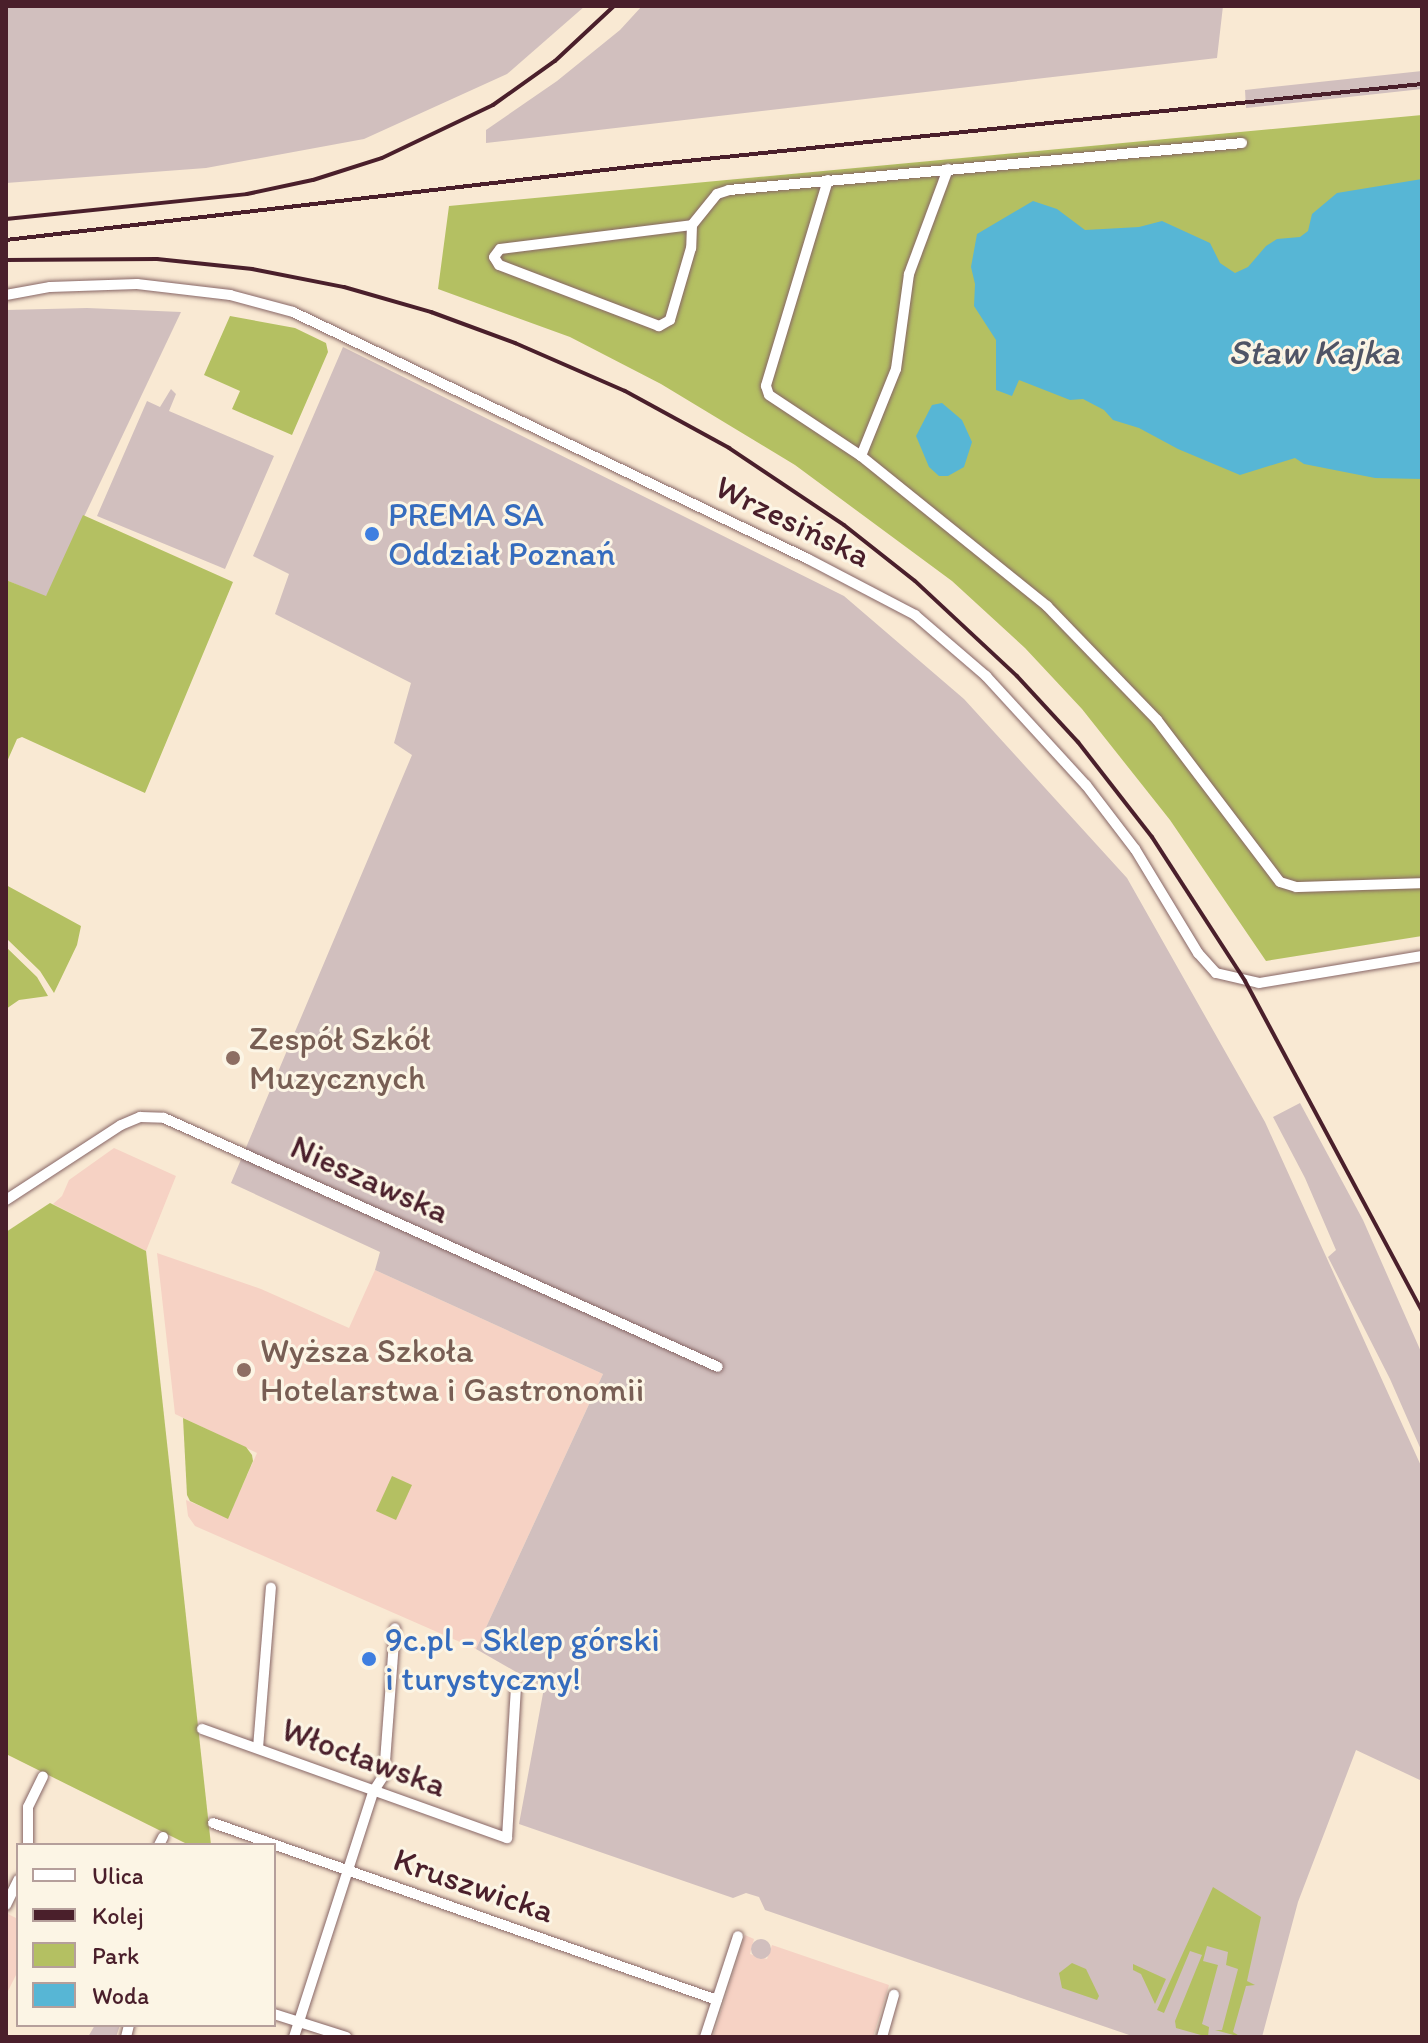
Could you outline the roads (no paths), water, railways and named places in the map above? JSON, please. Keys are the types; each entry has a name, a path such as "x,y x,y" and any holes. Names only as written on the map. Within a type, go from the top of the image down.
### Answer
{"street":[{"path":"692,225 500,249 494,257 499,265 659,326 670,320 691,248 692,225 717,194 729,190 1242,143"},
{"path":"861,456 896,369 909,274 948,169"},
{"path":"828,180 766,391 861,456 1047,606 1129,688 1280,882 1296,887 1422,883"},
{"name":"Wrzesińska","path":"6,295 50,287 137,284 230,295 293,312 822,565 915,615 986,676 1038,729 1086,785 1135,849 1198,953 1216,973 1259,983 1422,956"},
{"name":"Nieszawska","path":"6,1200 121,1125 140,1117 164,1118 718,1367"},
{"path":"258,1748 271,1588"},
{"path":"294,2037 373,1792 384,1775 395,1628"},
{"name":"Włocławska","path":"202,1729 507,1838 516,1686"},
{"path":"28,1843 28,1807 43,1776"},
{"name":"Kruszwicka","path":"213,1823 271,1843"},
{"name":"Kruszwicka","path":"276,1845 717,2000"},
{"path":"6,1905 16,1884"},
{"path":"705,2037 738,1936"},
{"path":"882,2037 894,1995"},
{"path":"276,2014 346,2037"}],"water":[{"name":"Staw Kajka","path":"1422,179 1422,479 1375,478 1304,464 1295,458 1240,475 1178,449 1139,428 1113,420 1104,410 1083,399 1070,400 1019,380 1012,396 996,390 996,340 974,306 975,284 971,267 977,234 1033,201 1057,209 1085,230 1139,227 1162,221 1210,243 1220,263 1235,273 1248,267 1266,246 1277,239 1300,237 1308,231 1312,214 1337,193"},
{"path":"942,403 962,420 972,442 964,467 948,476 939,476 929,467 916,436 932,405"}],"railway":[{"path":"6,219 247,194 313,180 382,158 493,105 555,61 614,6"},
{"path":"6,240 639,166 1422,84"},
{"path":"6,260 157,259 252,269 344,287 431,312 515,343 625,391 729,448 844,525 915,581 1017,676 1078,742 1152,837 1245,981 1422,1311"}],"place":[{"name":"PREMA SA Oddział Poznań","path":"372,534"},
{"name":"Zespół Szkół Muzycznych","path":"233,1058"},
{"name":"Wyższa Szkoła Hotelarstwa i Gastronomii","path":"244,1370"},
{"name":"9c.pl - Sklep górski i turystyczny!","path":"369,1659"}]}
